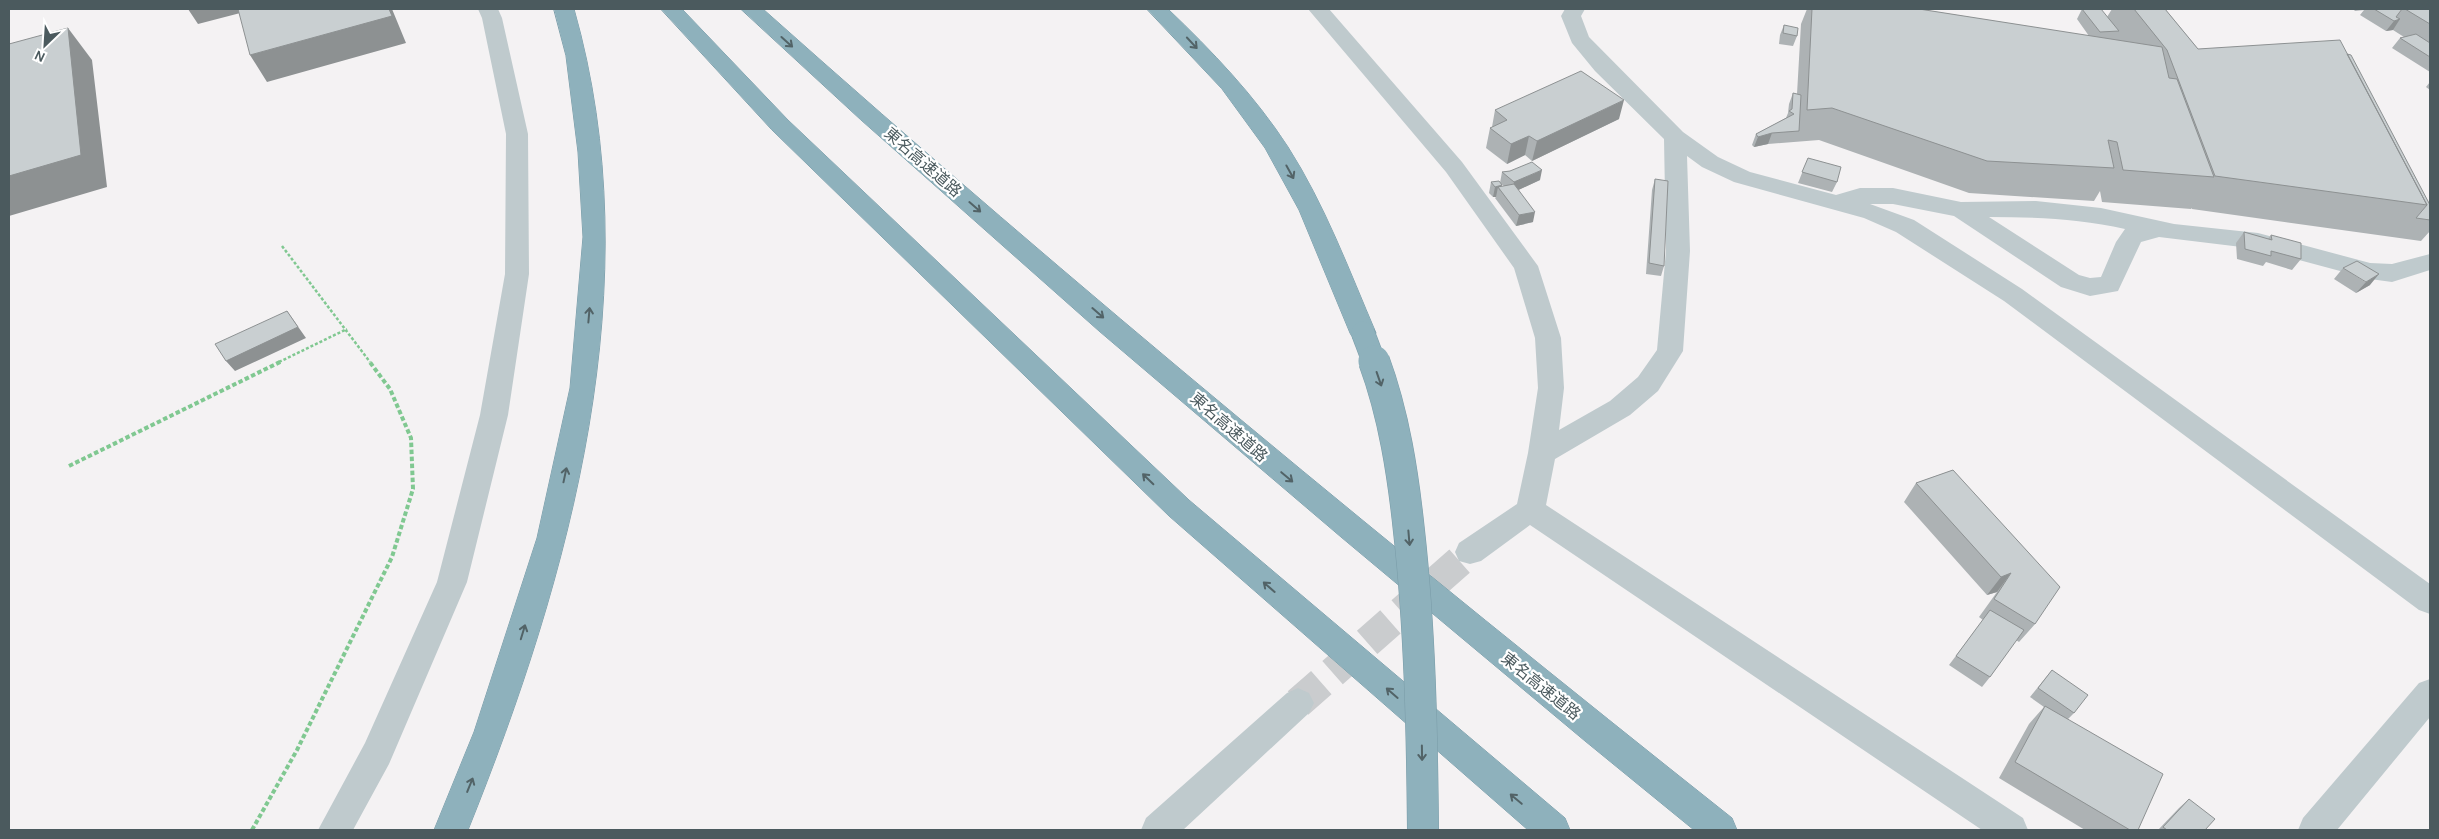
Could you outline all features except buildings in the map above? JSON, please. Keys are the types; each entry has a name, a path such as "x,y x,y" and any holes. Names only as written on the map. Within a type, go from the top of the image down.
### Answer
{"highway":[{"path":"451,830 491,732 552,538 583,388 595,237 589,152 577,56 564,9"},
{"path":"671,9 780,125 1179,508 1553,830"},
{"name":"東名高速道路","path":"752,9 852,101 1266,459 1720,830"},
{"path":"1157,9 1190,40 1243,101 1290,169 1330,252 1363,333 1388,403 1406,506 1422,730 1423,830"}],"street":[{"path":"336,830 377,753 452,582 494,416 517,274 517,134 492,18 488,9"},
{"path":"1318,9 1454,167 1526,266 1548,338 1551,388 1542,453 1530,510 1470,552"},
{"path":"1574,9 1571,16 1578,39 1675,137 1710,162 1742,177 1832,203 1872,212 1905,226 1968,264 2430,601"},
{"path":"1542,453 1620,408 1648,384 1670,351 1678,251 1675,137"},
{"path":"1832,203 1860,196 1893,196 1961,210 2036,209 2101,216 2158,229 2258,241 2370,271 2392,273 2430,262"},
{"path":"1961,210 2070,281 2090,287 2109,285 2116,274 2133,234 2158,229"},
{"path":"1530,510 2011,830"},
{"path":"2315,830 2430,693"},
{"path":"1158,830 1298,703"}],"path":[{"path":"252,830 297,750 392,557 413,489 411,438 390,389 347,329 282,246"},
{"path":"68,466 347,329"}],"tunnel":[{"path":"1298,703 1470,552"}]}
